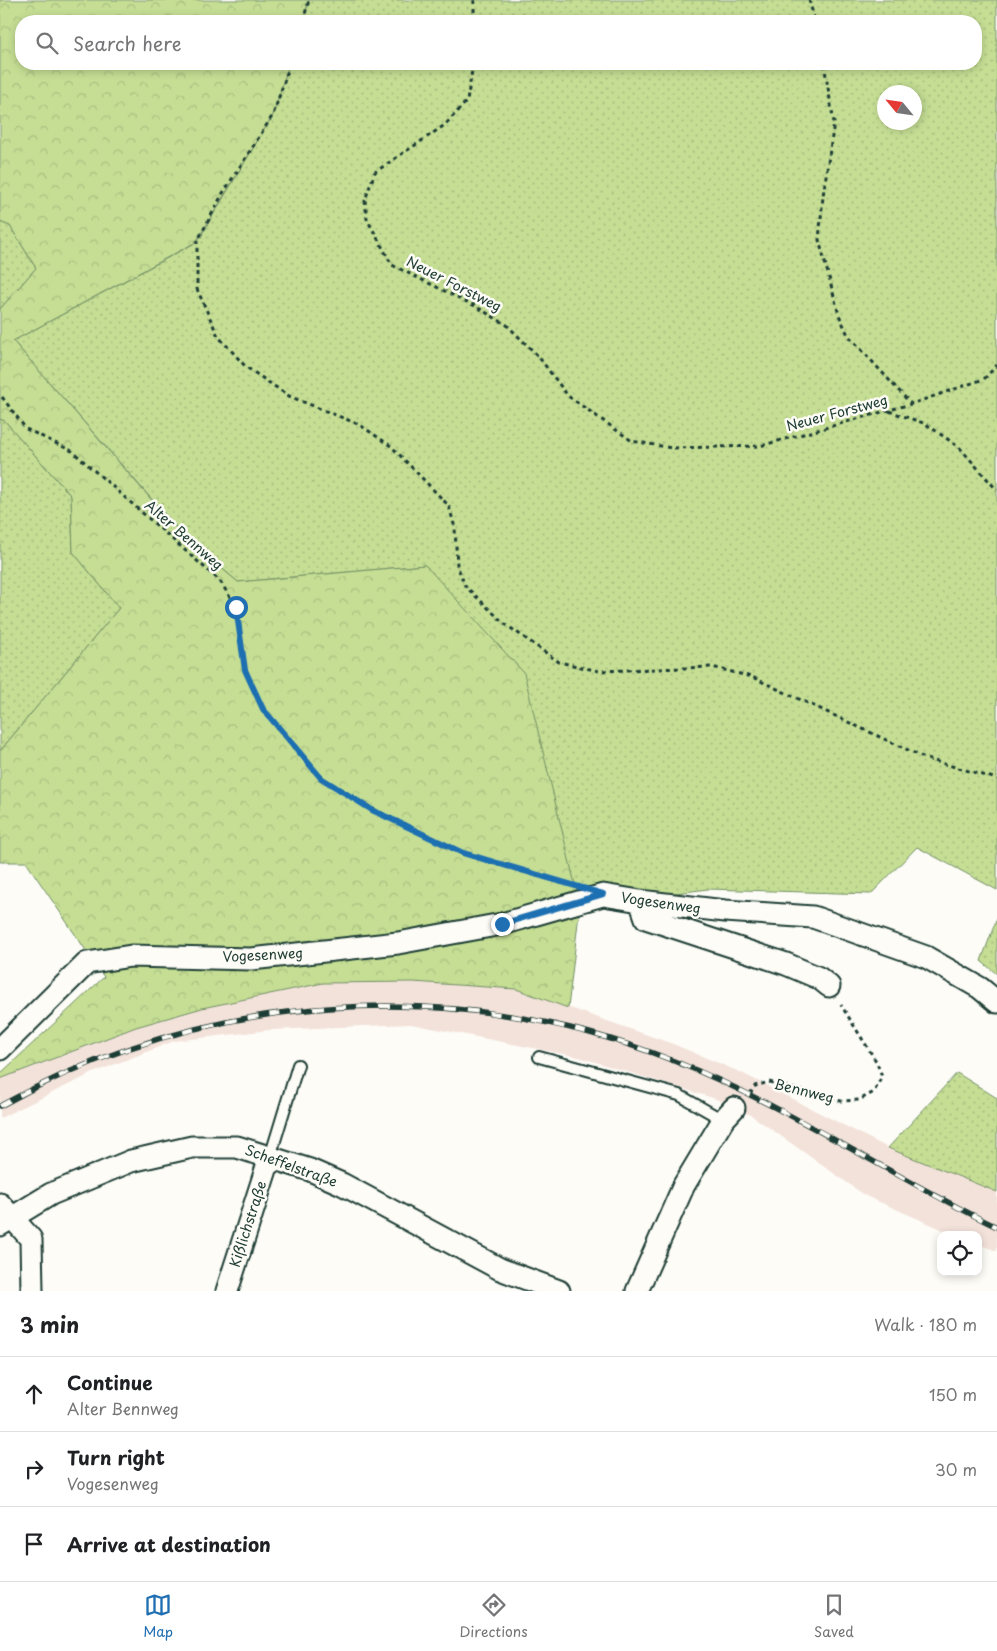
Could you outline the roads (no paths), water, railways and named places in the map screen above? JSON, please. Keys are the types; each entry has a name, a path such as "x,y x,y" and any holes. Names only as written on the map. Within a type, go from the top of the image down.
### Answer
{"street":[{"name":"Vogesenweg","path":"0,1050 87,963 131,956 250,958 378,945 502,924 603,894 640,901 725,911 813,917 926,957 980,988 997,1002"},
{"path":"640,901 646,918 786,964 819,978 830,986"},
{"path":"637,1291 684,1185 729,1114"},
{"name":"Scheffelstraße","path":"4,1215 131,1161 192,1147 237,1147 310,1170 342,1184 500,1269 559,1291"},
{"name":"Kißlichstraße","path":"227,1291 270,1157"},
{"path":"4,1215 31,1239 32,1291"}],"lane":[{"path":"539,1057 679,1095 729,1114"},
{"path":"270,1157 298,1065"}],"railway":[{"path":"0,1106 79,1067 162,1038 246,1018 332,1008 419,1007 505,1015 590,1033 674,1061 716,1079 797,1119 997,1227"}]}
